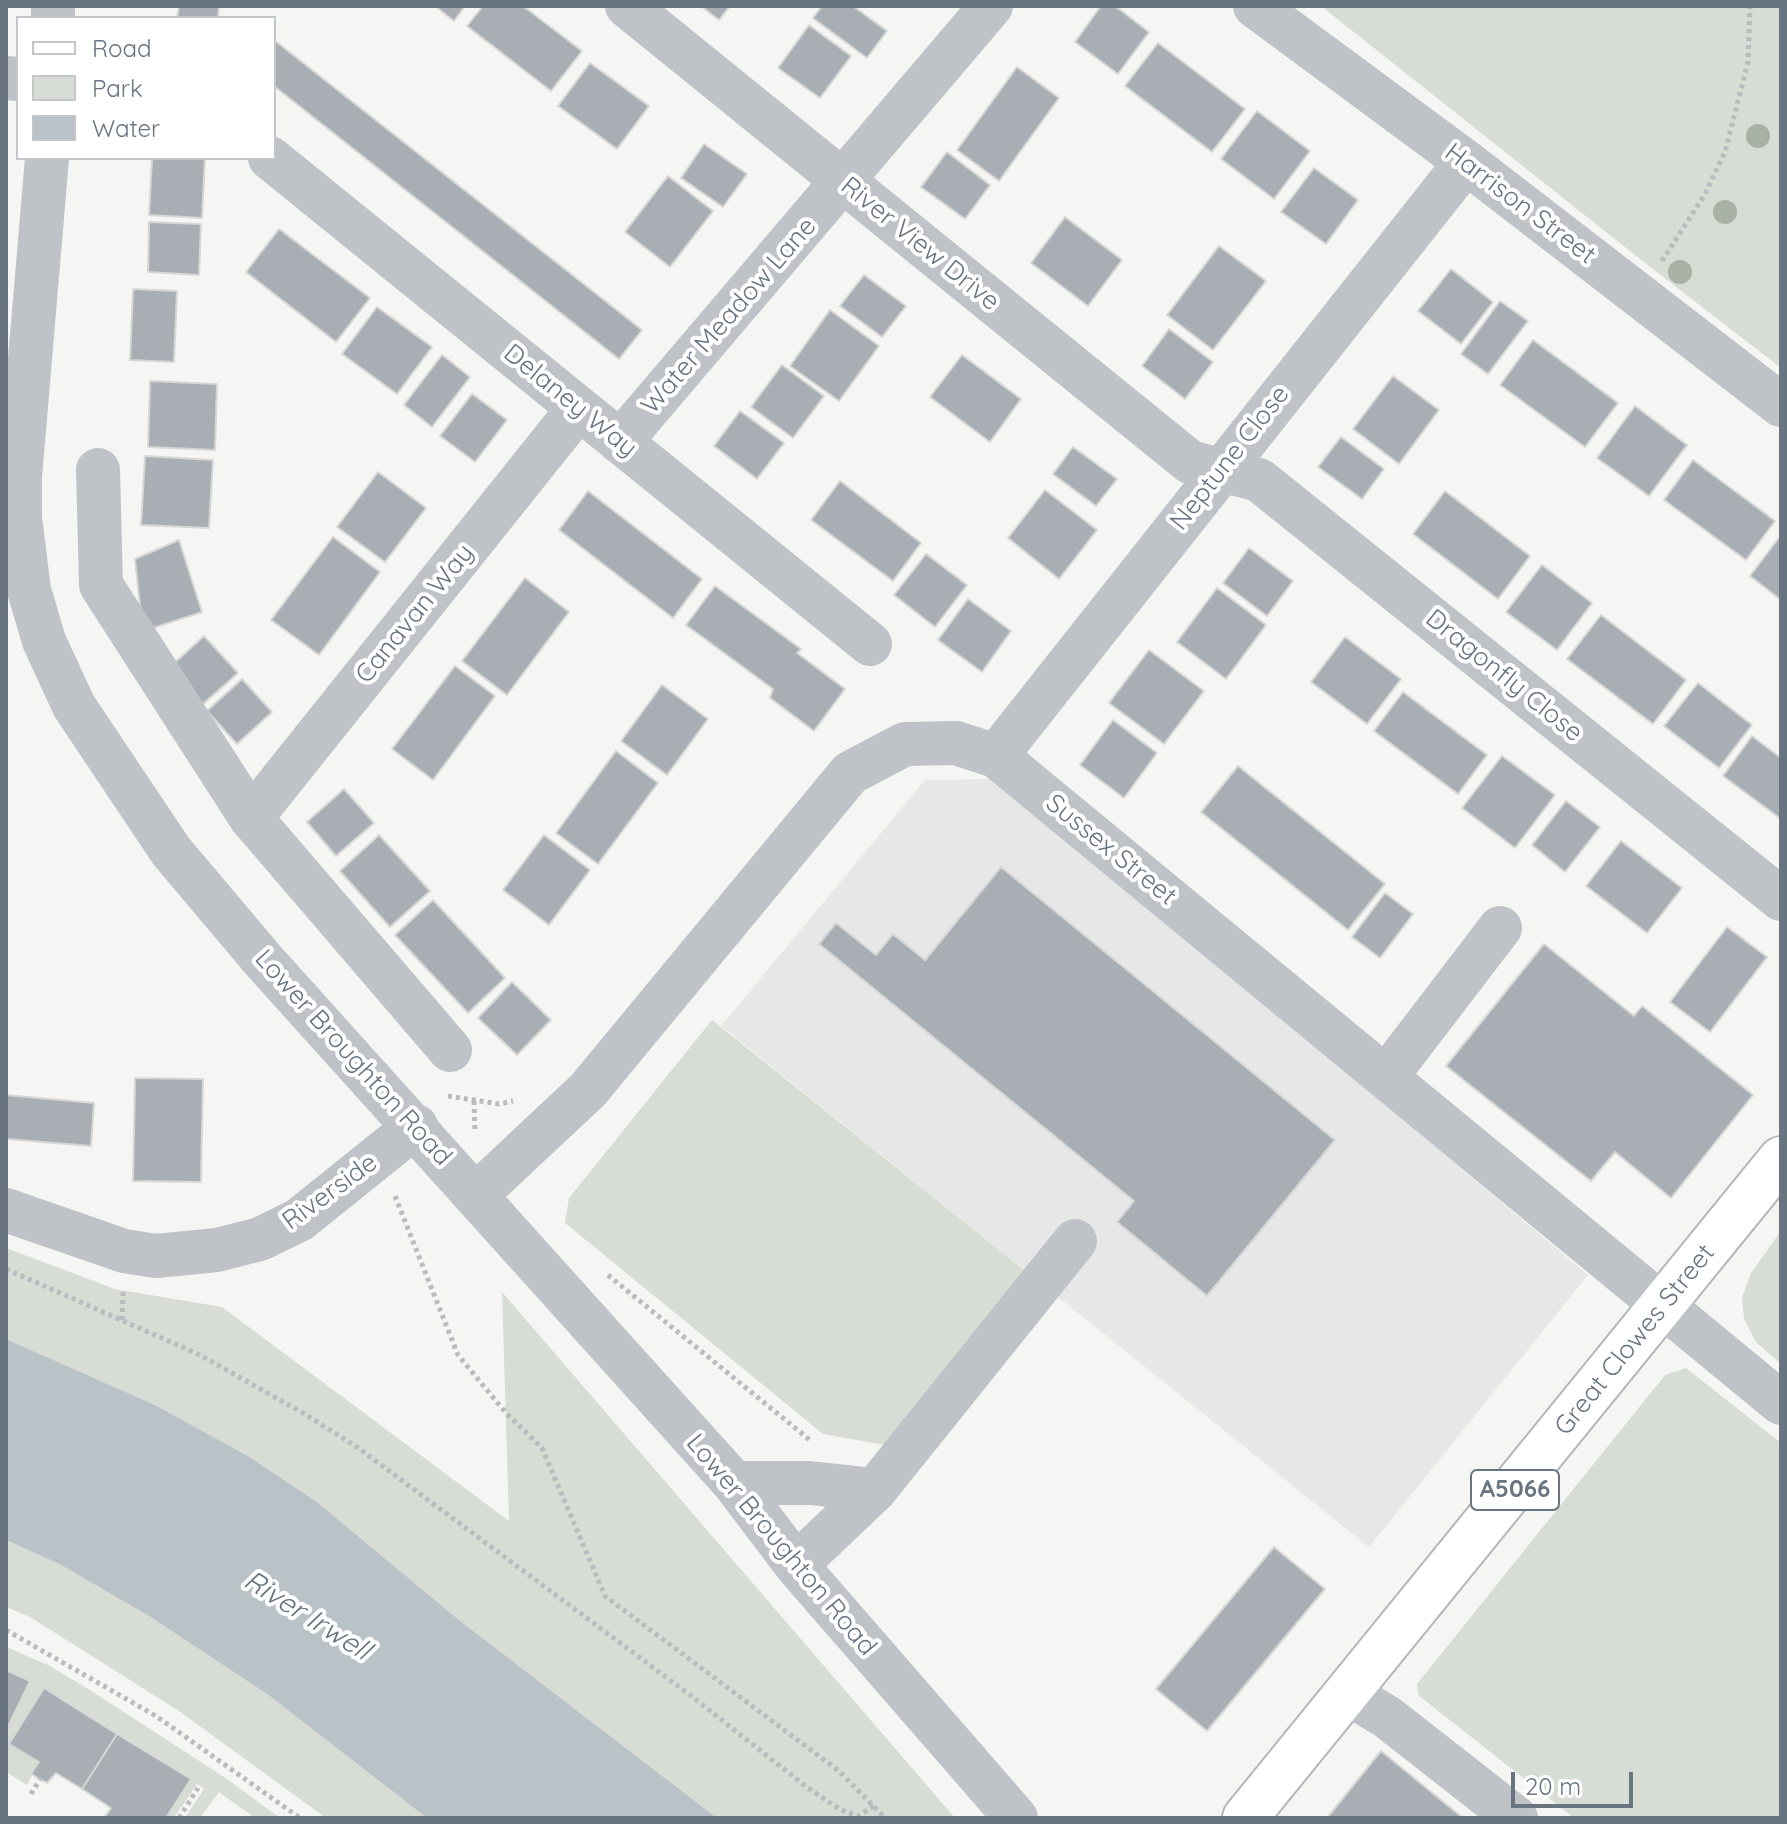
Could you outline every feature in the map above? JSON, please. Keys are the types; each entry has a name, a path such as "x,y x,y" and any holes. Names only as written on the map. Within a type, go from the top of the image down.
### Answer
{"main road":[{"name":"Great Clowes Street","path":"1245,1818 1781,1159"}],"street":[{"name":"River View Drive","path":"627,6 1190,462 1219,471"},
{"name":"Water Meadow Lane","path":"620,442 844,183 991,6"},
{"name":"Harrison Street","path":"1255,6 1466,162 1781,405"},
{"name":"Lower Broughton Road","path":"47,160 20,477 20,518 29,590 44,641 74,706 171,851 263,960 426,1108 476,1195 734,1483 796,1565 1016,1818"},
{"name":"Delaney Way","path":"272,160 870,644"},
{"name":"Neptune Close","path":"996,756 1466,162"},
{"name":"Canavan Way","path":"251,818 578,409"},
{"path":"98,470 101,585 251,818 450,1050"},
{"name":"Dragonfly Close","path":"1219,471 1259,480 1781,899"},
{"name":"Sussex Street","path":"476,1195 588,1090 850,773 905,744 956,743 996,756 1781,1403"},
{"path":"1386,1077 1500,928"},
{"name":"Riverside","path":"6,1210 135,1253 156,1256 217,1250 260,1239 299,1220 426,1108"},
{"path":"796,1565 875,1490 1075,1241"},
{"path":"734,1483 810,1483 875,1490"},
{"path":"1347,1693 1387,1717 1516,1818"}],"path":[{"path":"1637,293 1680,234 1725,152 1748,62 1750,6"},
{"path":"426,1108 450,1098 499,1104 524,1099"},
{"path":"474,1101 475,1142"},
{"path":"391,1187 458,1355 506,1413 542,1448 605,1596 839,1771 885,1818"},
{"path":"596,1266 811,1442"},
{"path":"6,1269 200,1355 303,1413 357,1447 690,1695 808,1788 841,1810 858,1816 874,1806"},
{"path":"6,1630 156,1716 300,1818"},
{"path":"31,1794 40,1779"},
{"path":"179,1818 198,1788"}],"shaded area":[{"path":"997,779 1588,1275 1369,1547 721,1026 925,780"}],"green space":[{"path":"1321,6 1781,6 1781,368 1640,259"},
{"path":"712,1020 1029,1274 885,1445 823,1434 565,1223 569,1198"},
{"path":"1781,1231 1781,1364 1756,1342 1744,1319 1742,1298 1751,1273"},
{"path":"6,1248 115,1289 222,1307 509,1521 502,1292 955,1818 717,1818 459,1620 317,1502 248,1456 155,1405 6,1339"},
{"path":"1686,1368 1781,1443 1781,1818 1574,1818 1418,1695 1417,1684 1665,1375"},
{"path":"6,1540 61,1565 149,1616 267,1694 427,1818 326,1818 179,1711 30,1617 6,1607"},
{"path":"6,1647 48,1665 90,1690 227,1779 280,1818 255,1818 219,1792 200,1818 185,1818 204,1789 197,1784 174,1818 166,1818 191,1779 44,1688 39,1762 27,1785 6,1772 6,1731 30,1681 6,1670"}],"water":[{"name":"River Irwell","path":"6,1339 155,1405 248,1456 317,1502 459,1620 717,1818 427,1818 267,1694 149,1616 61,1565 6,1540"}],"building":[{"path":"179,6 219,6 218,16 177,16"},
{"path":"435,6 465,6 454,21"},
{"path":"483,6 523,6 582,51 551,91 467,26"},
{"path":"701,6 730,6 719,20"},
{"path":"822,6 853,6 887,31 867,58 813,18"},
{"path":"1101,6 1115,6 1149,32 1118,74 1075,42"},
{"path":"809,25 851,56 820,98 778,68"},
{"path":"276,42 642,330 619,359 276,88"},
{"path":"1158,43 1245,109 1212,152 1125,86"},
{"path":"590,63 649,106 617,149 558,106"},
{"path":"1017,67 1059,98 999,181 957,150"},
{"path":"1257,111 1310,151 1274,199 1221,159"},
{"path":"704,144 747,174 723,207 681,178"},
{"path":"947,152 990,185 965,219 921,187"},
{"path":"152,160 205,160 202,218 149,215"},
{"path":"1314,168 1358,200 1326,244 1281,212"},
{"path":"668,176 713,211 670,267 625,232"},
{"path":"1065,217 1122,260 1088,306 1031,263"},
{"path":"149,222 201,224 199,275 148,272"},
{"path":"279,229 370,298 336,342 246,272"},
{"path":"1219,246 1266,281 1213,350 1167,315"},
{"path":"1451,269 1493,302 1461,344 1418,311"},
{"path":"864,275 906,306 882,337 840,306"},
{"path":"133,289 177,291 174,362 130,360"},
{"path":"1500,301 1528,321 1488,374 1461,354"},
{"path":"377,307 432,347 397,394 342,354"},
{"path":"830,310 879,346 839,401 790,366"},
{"path":"1169,329 1213,362 1185,399 1142,366"},
{"path":"1533,340 1618,403 1585,447 1500,385"},
{"path":"442,355 470,377 432,427 404,405"},
{"path":"962,355 1021,399 990,442 930,397"},
{"path":"782,365 824,396 793,438 751,407"},
{"path":"1393,376 1439,410 1399,464 1353,429"},
{"path":"150,381 217,384 215,450 148,447"},
{"path":"472,394 507,420 475,462 440,436"},
{"path":"1635,406 1687,445 1649,496 1597,458"},
{"path":"740,411 784,443 757,479 714,446"},
{"path":"1341,437 1384,469 1362,499 1318,467"},
{"path":"1073,447 1117,479 1096,506 1053,474"},
{"path":"145,456 213,460 209,528 141,525"},
{"path":"1693,460 1775,521 1746,560 1664,500"},
{"path":"378,472 426,508 385,562 337,527"},
{"path":"840,481 921,543 893,581 811,520"},
{"path":"1045,490 1097,530 1059,579 1008,538"},
{"path":"588,491 702,579 673,618 559,530"},
{"path":"1445,491 1530,556 1498,599 1413,534"},
{"path":"1781,535 1781,600 1750,576"},
{"path":"333,537 380,572 319,655 271,620"},
{"path":"179,540 202,612 147,630 140,605 135,559"},
{"path":"1249,548 1293,581 1267,616 1223,583"},
{"path":"926,554 967,585 935,627 894,595"},
{"path":"1542,565 1592,603 1557,650 1506,612"},
{"path":"525,578 569,612 507,695 462,661"},
{"path":"715,586 801,649 797,653 845,689 814,731 770,698 773,689 686,625"},
{"path":"1217,588 1266,625 1226,679 1177,642"},
{"path":"968,599 1011,631 982,672 938,640"},
{"path":"1601,615 1686,680 1653,724 1567,659"},
{"path":"204,636 238,673 203,704 170,667"},
{"path":"1345,637 1401,679 1367,724 1311,682"},
{"path":"1149,650 1204,691 1164,744 1109,703"},
{"path":"455,666 495,696 433,780 392,749"},
{"path":"242,679 272,712 237,744 207,711"},
{"path":"1698,683 1752,725 1719,768 1664,726"},
{"path":"662,685 708,719 667,775 621,741"},
{"path":"1403,692 1487,755 1458,794 1374,731"},
{"path":"1113,720 1157,753 1124,798 1080,765"},
{"path":"1752,736 1781,758 1781,819 1723,776"},
{"path":"616,751 658,783 598,864 556,833"},
{"path":"1502,756 1555,795 1515,848 1462,808"},
{"path":"1238,766 1385,884 1348,930 1201,812"},
{"path":"344,789 374,823 336,856 307,822"},
{"path":"1566,801 1600,827 1565,872 1532,845"},
{"path":"379,835 430,891 390,927 340,871"},
{"path":"544,835 590,870 549,925 503,890"},
{"path":"1621,841 1682,888 1647,933 1586,886"},
{"path":"1001,867 1335,1140 1207,1296 1117,1222 1134,1201 819,944 836,923 876,955 893,934 925,960"},
{"path":"1385,893 1413,914 1380,958 1352,937"},
{"path":"433,900 505,978 468,1013 395,935"},
{"path":"1727,927 1767,957 1710,1032 1670,1002"},
{"path":"1544,944 1634,1016 1642,1006 1753,1095 1671,1198 1615,1152 1591,1181 1446,1066"},
{"path":"512,982 551,1020 517,1055 478,1018"},
{"path":"135,1078 203,1079 201,1182 133,1181"},
{"path":"6,1095 94,1103 91,1146 6,1139"},
{"path":"1274,1547 1325,1589 1207,1731 1156,1689"},
{"path":"6,1670 30,1681 6,1731"},
{"path":"44,1688 117,1734 82,1789 56,1773 47,1783 31,1774 39,1762 9,1744"},
{"path":"117,1734 191,1779 166,1818 104,1818 111,1808 82,1789"},
{"path":"1381,1751 1463,1818 1327,1818"}]}
